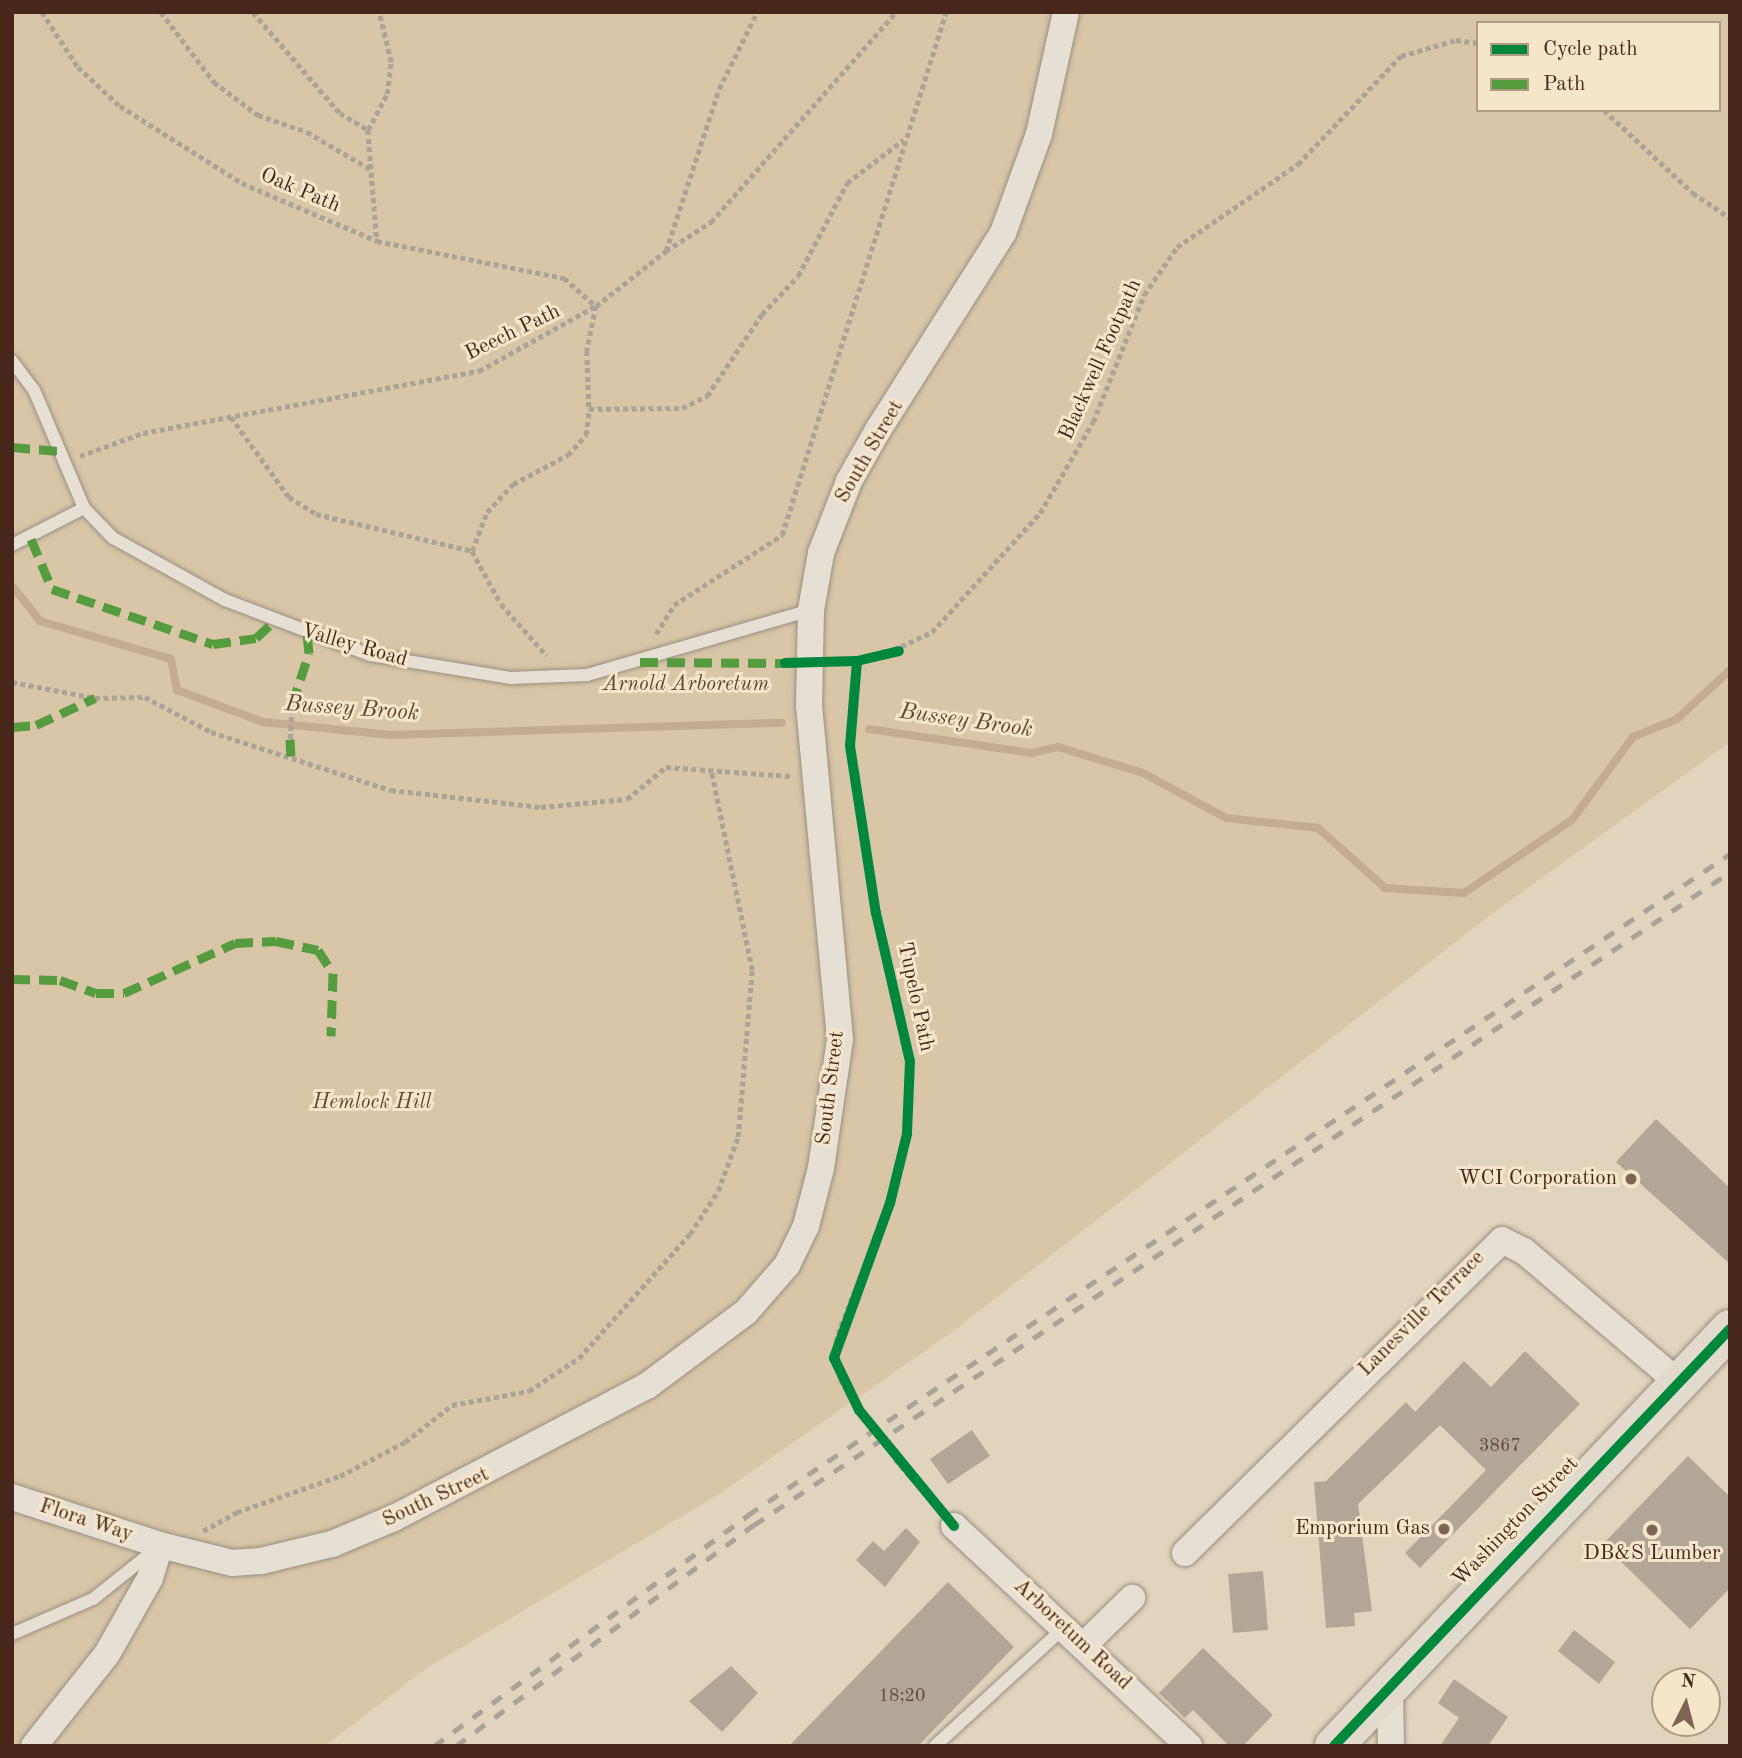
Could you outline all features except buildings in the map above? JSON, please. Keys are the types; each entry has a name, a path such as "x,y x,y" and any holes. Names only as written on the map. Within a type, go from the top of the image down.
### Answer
{"main road":[{"name":"Washington Street","path":"1334,1746 1730,1329"}],"street":[{"name":"South Street","path":"160,1545 232,1563 261,1561 332,1544 394,1518 647,1386 716,1336 774,1283 806,1226 838,1059 838,980 814,770 807,663 811,610 821,554 849,481 981,276 1015,207 1066,12"},
{"name":"Lanesville Terrace","path":"1185,1553 1502,1240 1524,1251 1678,1382"},
{"name":"Flora Way","path":"12,1497 160,1545"},
{"name":"Arboretum Road","path":"954,1526 1075,1636 1189,1746"},
{"path":"34,1746 107,1654 150,1578 160,1545"},
{"path":"1075,1636 1132,1598"},
{"path":"1390,1685 1391,1746"}],"lane":[{"name":"Valley Road","path":"12,361 34,390 84,508 113,538 156,563 307,635 370,654 480,674 572,676 640,662 811,610"},
{"path":"12,545 84,508"},
{"path":"12,1634 93,1599 160,1545"},
{"path":"935,1746 1075,1636"}],"path":[{"path":"161,12 214,82 258,115 307,132 371,170"},
{"path":"253,12 340,113 368,130"},
{"path":"377,241 368,130 387,94 391,62 379,12"},
{"path":"666,251 719,89 757,12"},
{"path":"640,662 674,605 782,535 801,491 846,320 946,12"},
{"path":"1606,112 1730,218"},
{"path":"589,409 682,408 707,396 762,314 798,276 847,183 905,139"},
{"path":"472,551 487,513 513,484 568,455 586,435 589,409 587,351 596,306"},
{"path":"231,417 289,496 316,514 472,551 501,604 536,647 572,676"},
{"path":"807,663 837,662"},
{"path":"12,682 95,698 145,697 211,732 391,790 541,807 628,799 666,767 795,777 814,770"},
{"path":"290,739 292,705"},
{"path":"188,1552 208,1526 340,1476 405,1442 453,1405 529,1391 579,1358 690,1234 718,1191 737,1137 752,970 711,770"},
{"path":"895,1459 954,1526"}],"green space":[{"name":"Arnold Arboretum","path":"12,12 1730,12 1730,742 1493,913 948,1335 716,1496 425,1669 325,1746 12,1746"}],"waterway":[{"name":"Bussey Brook","path":"14,588 40,621 171,659 177,690 263,722 391,735 782,723"},
{"name":"Bussey Brook","path":"869,729 1032,753 1058,747 1143,773 1226,818 1318,828 1385,888 1464,893 1572,820 1633,737 1677,719 1730,670"}],"railway":[{"path":"434,1746 748,1515 1730,854"},
{"path":"456,1746 754,1525 1730,872"}],"marked path":[{"path":"12,447 59,451"},
{"path":"31,539 52,589 213,644 256,638 274,621"},
{"path":"292,705 309,653 307,635"},
{"path":"640,662 785,663"},
{"path":"12,727 36,725 95,698"},
{"path":"290,739 291,756"},
{"path":"12,979 60,980 96,993 124,993 235,943 276,941 318,950 333,973 331,1036"}],"cycle path":[{"path":"785,663 857,661 899,651"},
{"name":"Tupelo Path","path":"857,661 850,746 876,913 910,1061 907,1134 890,1203 834,1358 859,1410 954,1526"},
{"path":"1334,1746 1730,1329"}],"place":[{"name":"WCI Corporation","path":"1631,1179"},
{"name":"Emporium Gas","path":"1444,1529"},
{"name":"DB&S Lumber","path":"1652,1530"}],"park label":[{"name":"Hemlock Hill","path":"372,1103"}]}
